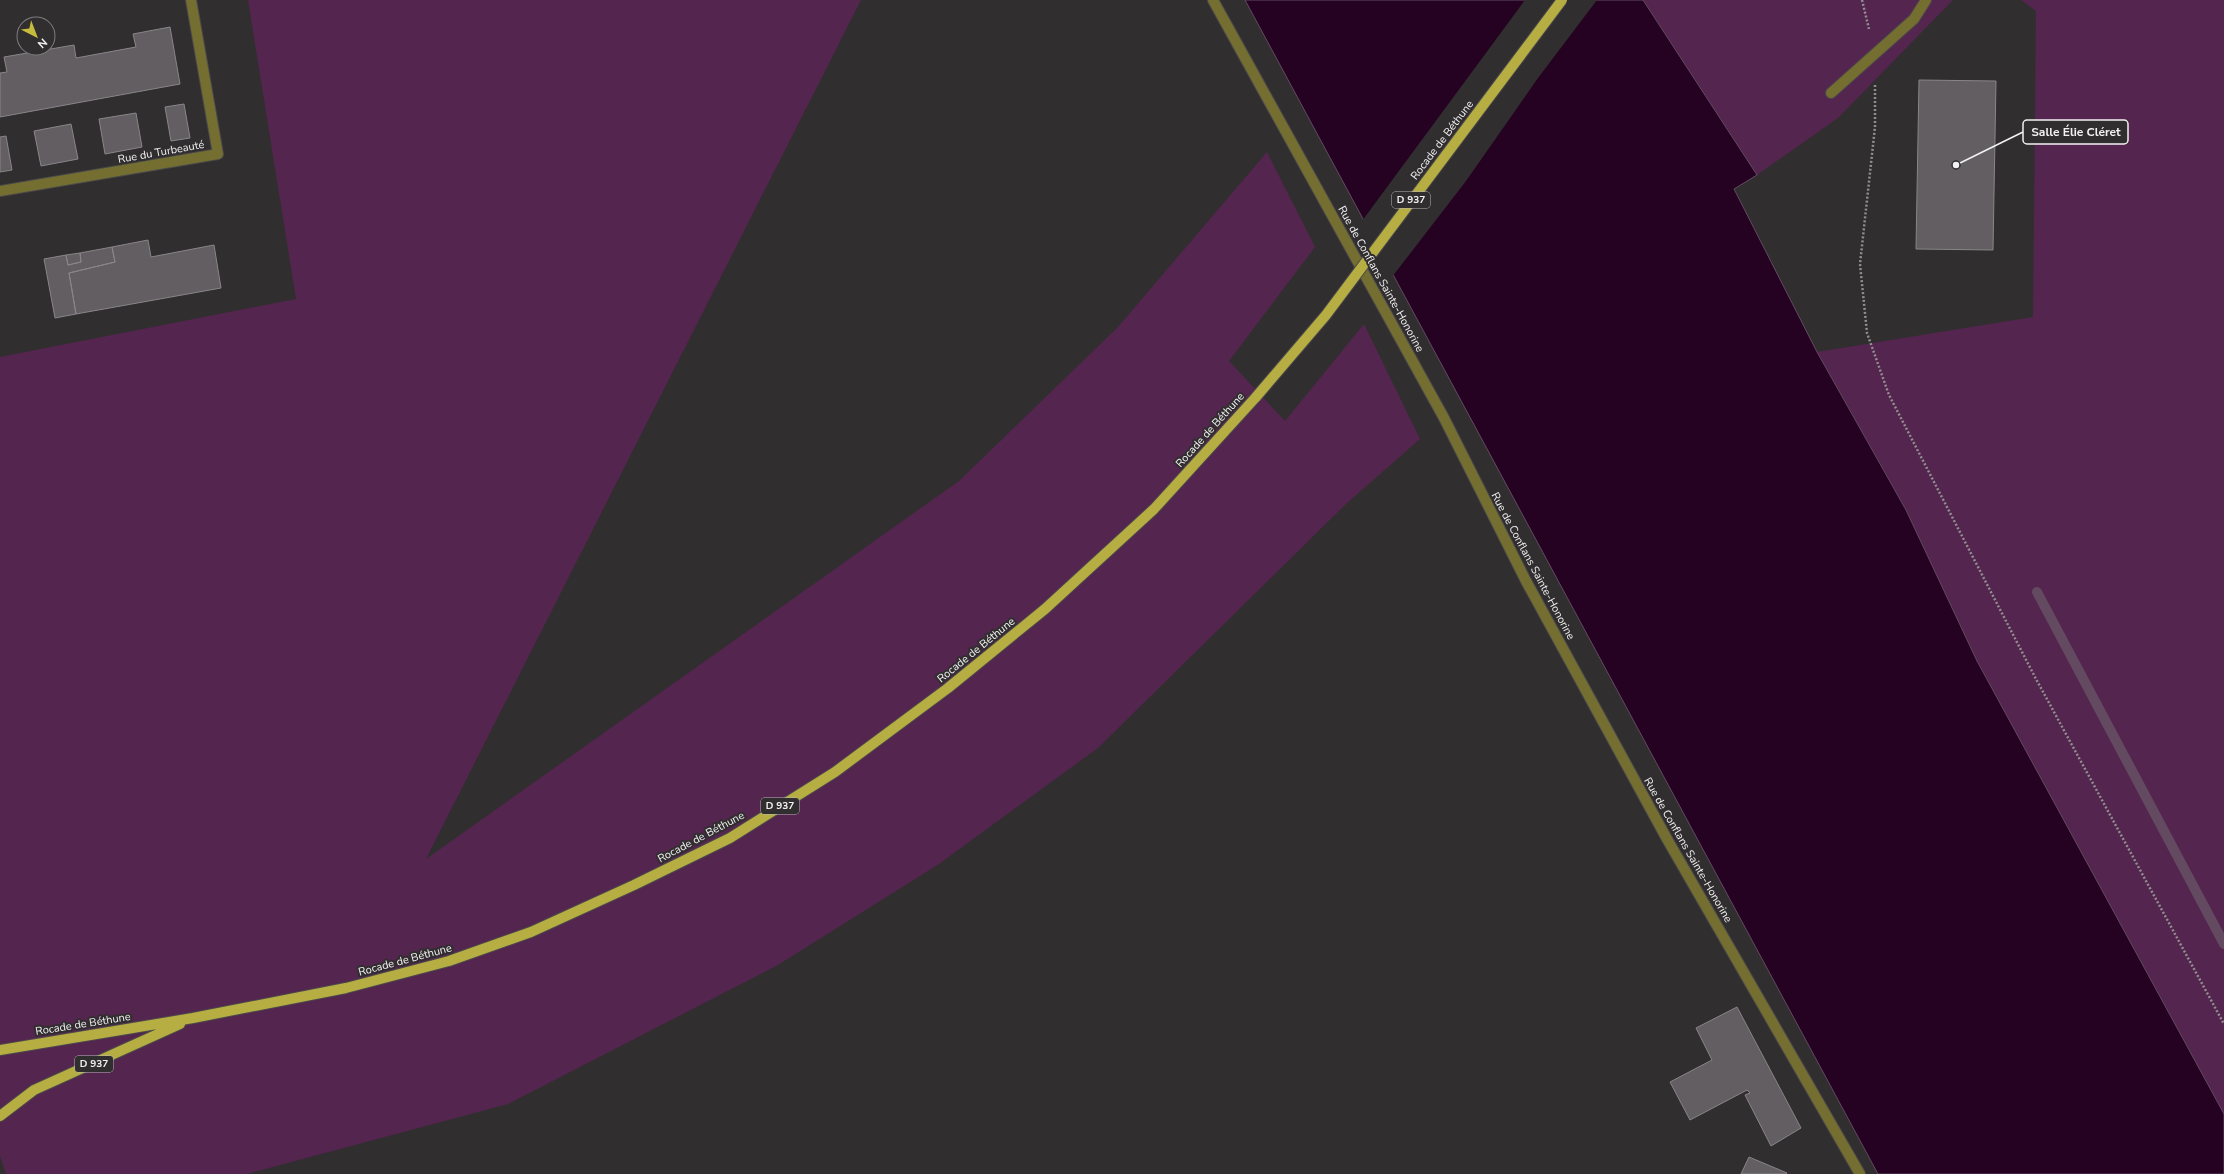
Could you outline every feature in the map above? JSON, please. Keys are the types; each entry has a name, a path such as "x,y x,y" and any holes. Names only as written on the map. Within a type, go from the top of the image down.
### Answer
{"main road":[{"name":"Rocade de Béthune","path":"0,1050 193,1018 346,988 449,961 531,932 634,885 730,838 835,772 948,688 1045,609 1154,509 1256,397 1326,315 1562,0"},
{"name":"Rocade de Béthune","path":"0,1116 34,1090 193,1018"}],"street":[{"name":"Rue du Turbeauté","path":"0,191 218,154 191,0"},
{"name":"Rue de Conflans Sainte-Honorine","path":"1213,0 1444,418 1526,582 1663,832 1841,1138 1860,1174"},
{"path":"1831,93 1914,18 1926,0"}],"path":[{"path":"1874,54 1876,127 1860,264 1867,334 1893,402 2036,679 2224,1024"}],"shaded area":[{"path":"248,0 861,0 426,859 959,481 1118,327 1267,152 1315,247 1229,361 1285,421 1364,324 1420,439 1346,504 1098,748 939,864 778,965 508,1104 247,1174 6,1174 0,1156 0,357 296,299"},
{"path":"1245,0 1643,0 1757,175 1734,189 1817,352 1906,510 1977,661 2224,1114 2224,1174 1878,1174"},
{"path":"1643,0 1953,0 1838,118 1757,175"},
{"path":"2021,0 2224,0 2224,1114 1977,661 1906,510 1817,352 2033,317 2036,11"}],"pier":[{"path":"1525,0 1597,0 1538,78 1466,181 1392,277 1362,221"}],"building":[{"path":"170,27 180,84 0,117 0,73 7,72 4,57 16,55 56,56 56,48 74,45 76,58 136,47 133,34"},
{"path":"1919,80 1996,81 1993,250 1916,249"},
{"path":"184,104 190,138 171,141 165,107"},
{"path":"136,113 142,147 105,154 99,119"},
{"path":"71,124 78,159 41,166 34,131"},
{"path":"6,136 12,170 0,172 0,137"},
{"path":"148,240 151,257 214,245 221,288 76,314 69,273 115,262 112,247"},
{"path":"112,247 115,262 69,273 76,314 55,318 44,259 66,255 68,265 81,262 80,253"},
{"path":"80,253 81,262 68,265 66,255"},
{"path":"1737,1007 1801,1128 1771,1146 1745,1095 1750,1093 1747,1090 1690,1120 1670,1082 1712,1060 1696,1028"},
{"path":"1749,1157 1787,1173 1741,1174"}],"waterway":[{"path":"2037,592 2224,944"}],"place":[{"name":"Salle Élie Cléret","path":"1956,165"}]}
